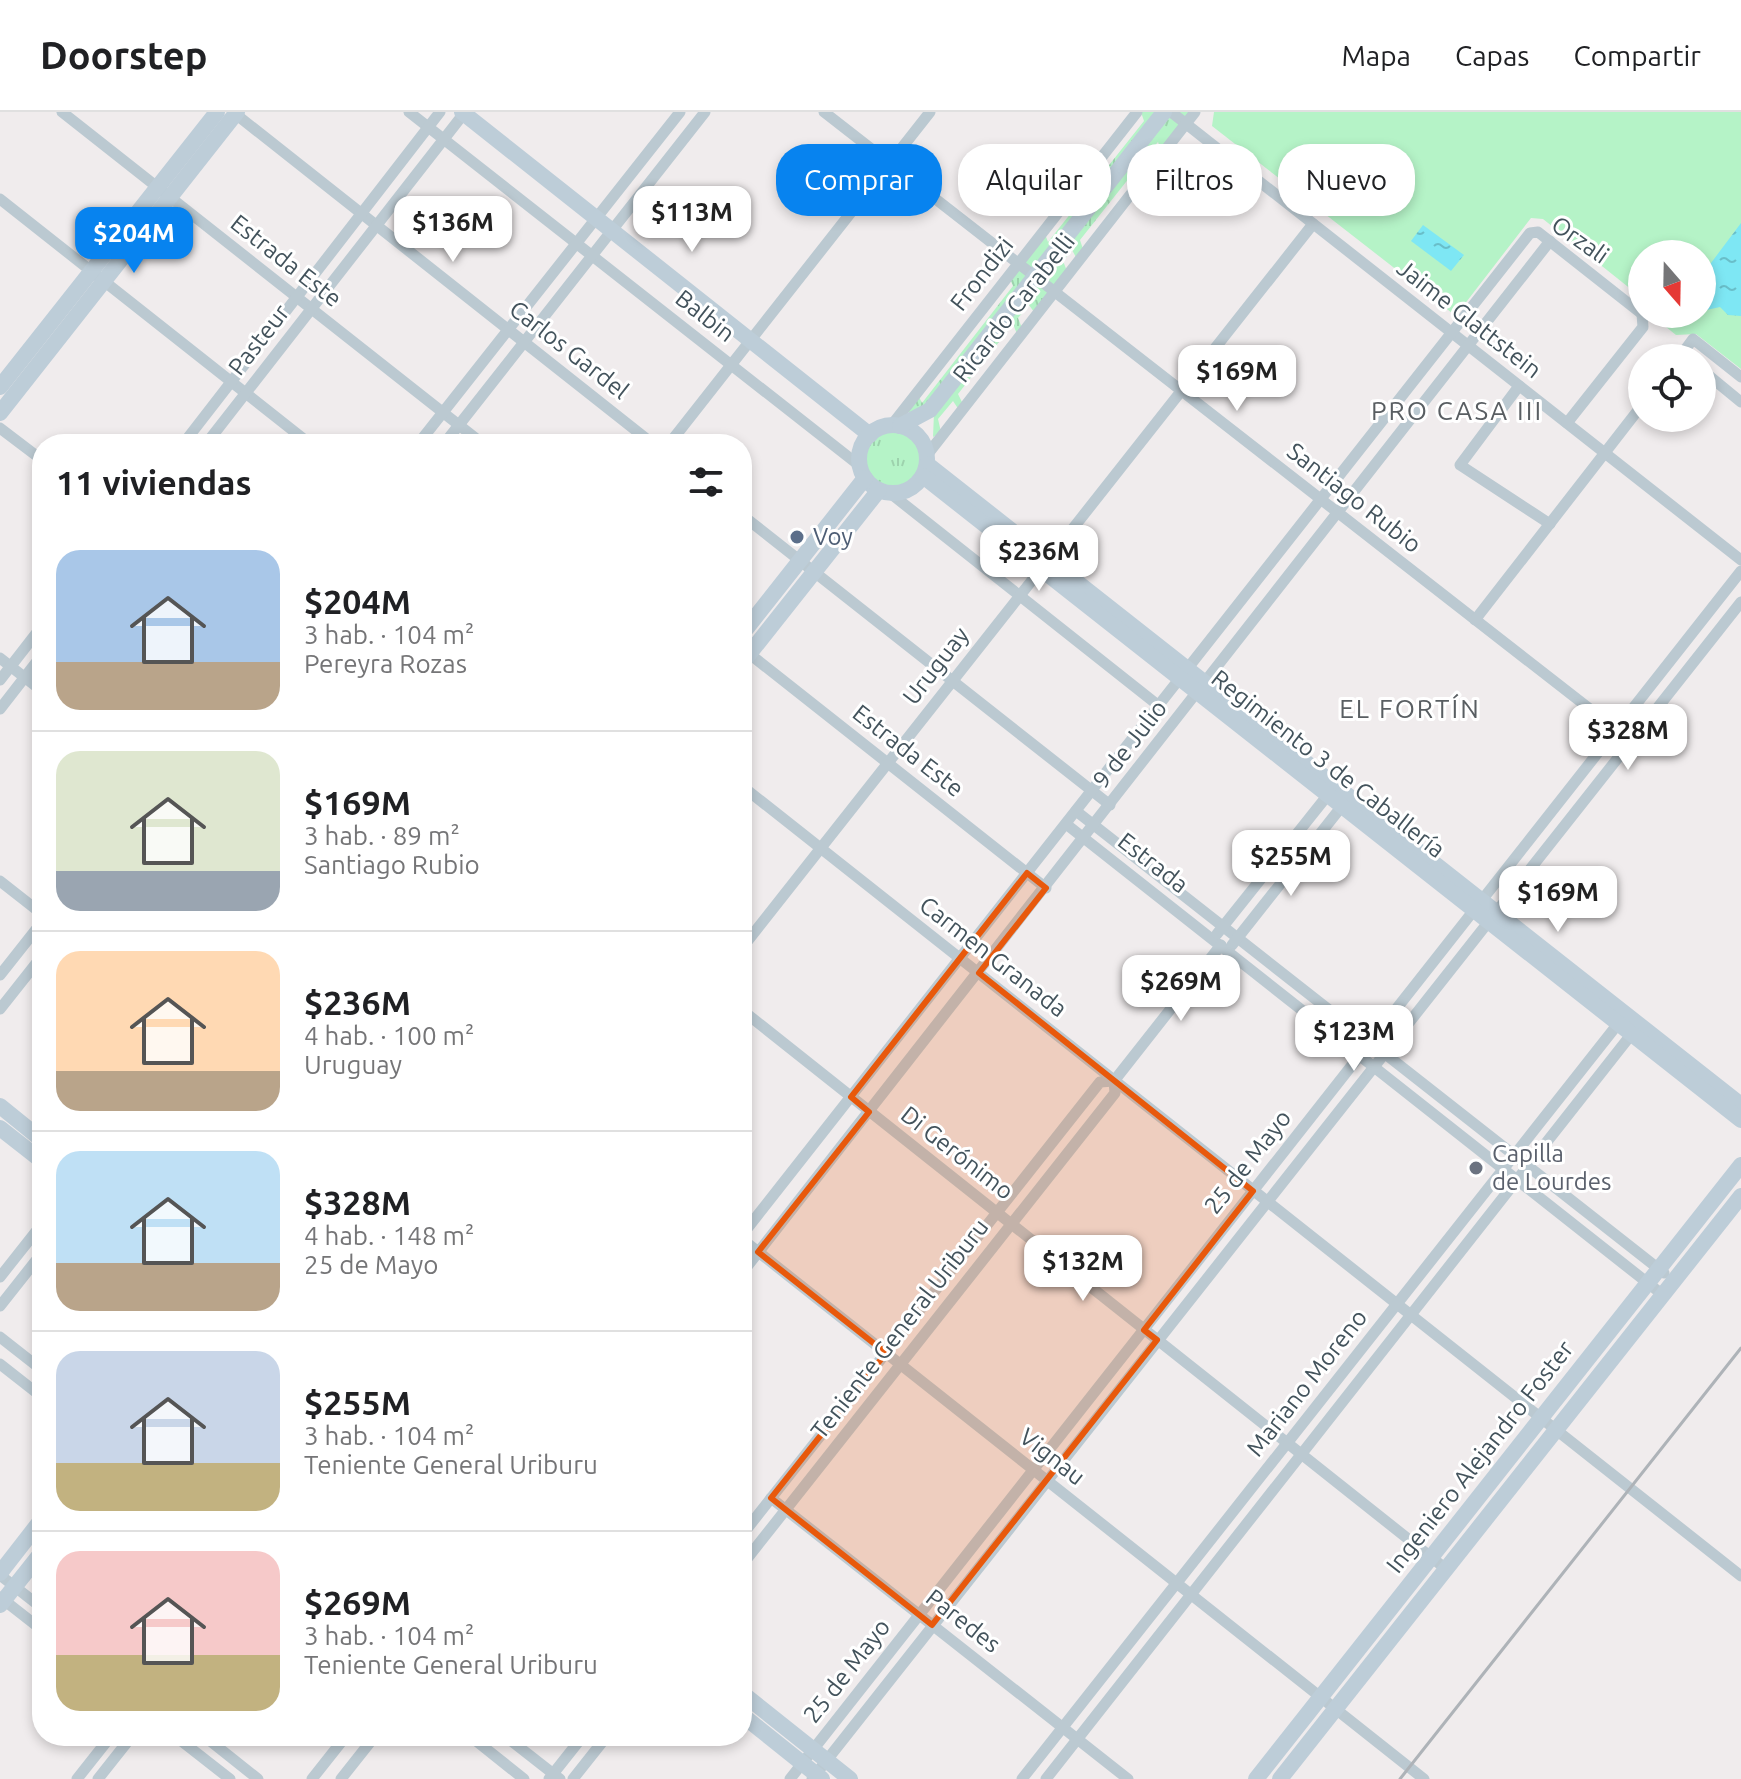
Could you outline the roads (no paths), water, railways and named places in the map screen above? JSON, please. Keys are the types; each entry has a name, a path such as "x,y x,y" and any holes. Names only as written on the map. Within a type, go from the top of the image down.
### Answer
{"street":[{"name":"Estrada Este","path":"62,112 470,434"},
{"path":"164,192 217,112"},
{"name":"Balbin","path":"409,112 863,472"},
{"name":"Pasteur","path":"191,434 440,112"},
{"path":"468,112 754,336 885,429 920,438 926,462"},
{"name":"Pasteur","path":"214,434 468,112"},
{"path":"426,434 680,112"},
{"path":"452,434 705,112"},
{"name":"Santiago Rubio","path":"824,112 865,144"},
{"path":"905,144 930,112"},
{"name":"Frondizi","path":"885,429 1137,112"},
{"path":"752,621 800,561 863,472 863,444 885,429 930,410 1164,112"},
{"name":"Jaime Glattstein","path":"1171,112 1741,560"},
{"name":"Ricardo Carabelli","path":"926,462 1195,112"},
{"path":"0,413 98,276 164,192 235,113"},
{"name":"Carlos Gardel","path":"235,113 640,434"},
{"path":"0,199 297,434"},
{"name":"Santiago Rubio","path":"942,205 1631,741"},
{"path":"677,434 849,216"},
{"name":"Uruguay","path":"752,935 1313,224"},
{"name":"Orzali","path":"1530,233 1538,232 1628,303"},
{"name":"9 de Julio","path":"752,1224 1530,233"},
{"name":"9 de Julio","path":"752,1260 1550,241"},
{"path":"0,387 98,276"},
{"name":"Orzali","path":"1567,423 1642,328"},
{"path":"1716,357 1741,377"},
{"path":"1716,381 1741,402"},
{"path":"1519,386 1460,465 1550,524"},
{"path":"752,646 884,491 909,489 926,462 930,410"},
{"path":"1475,620 1628,423"},
{"path":"0,428 32,452"},
{"name":"Regimiento 3 de Caballería","path":"926,462 1045,564 1629,1024 1741,1120"},
{"path":"863,472 1159,706"},
{"path":"752,523 1110,805"},
{"name":"25 de Mayo","path":"790,1779 815,1767 932,1625 1374,1066 1616,730 1741,571"},
{"name":"25 de Mayo","path":"815,1767 919,1615 1360,1055 1631,741 1741,602"},
{"path":"0,680 32,639"},
{"path":"0,658 32,683"},
{"name":"Estrada Este","path":"752,661 1046,888"},
{"path":"0,709 32,668"},
{"path":"1332,790 1216,936 1221,945 1231,946 1346,801"},
{"name":"Carmen Granada","path":"752,794 1630,1489 1740,1572"},
{"name":"Estrada","path":"1076,811 1674,1281"},
{"name":"Estrada","path":"1066,824 1663,1295"},
{"path":"0,881 32,906"},
{"path":"0,975 32,935"},
{"name":"Teniente General Uriburu","path":"752,1552 1115,1093 1114,1081 1221,945"},
{"path":"0,1009 32,969"},
{"name":"Di Gerónimo","path":"752,1018 1446,1569"},
{"name":"Regimiento 3 de Caballería","path":"1629,1024 1741,1105"},
{"name":"Mariano Moreno","path":"1022,1779 1514,1156 1629,1024"},
{"name":"Mariano Moreno","path":"1046,1779 1528,1167 1629,1024"},
{"name":"Teniente General Uriburu","path":"752,1522 1100,1082 1114,1081"},
{"path":"0,1106 32,1132"},
{"path":"0,1128 32,1153"},
{"name":"Ingeniero Alejandro Foster","path":"1256,1779 1741,1165"},
{"name":"Ingeniero Alejandro Foster","path":"1280,1779 1741,1196"},
{"path":"0,1277 32,1237"},
{"name":"Vignau","path":"752,1246 1421,1778"},
{"path":"0,1306 32,1266"},
{"path":"0,1337 32,1362"},
{"path":"0,1364 32,1389"},
{"name":"Paredes","path":"771,1498 1128,1779"},
{"path":"32,1532 0,1574 32,1600"},
{"path":"32,1565 1,1601 32,1623"},
{"path":"752,1703 815,1767"},
{"path":"752,1722 815,1767 850,1779"},
{"path":"77,1779 103,1746"},
{"path":"98,1779 124,1746"},
{"path":"188,1746 230,1779"},
{"path":"217,1746 258,1779"},
{"path":"312,1779 338,1746"},
{"path":"341,1779 367,1746"},
{"path":"483,1746 524,1779"},
{"path":"517,1746 554,1777 576,1746"},
{"path":"573,1779 599,1746"}],"water":[{"path":"1741,223 1741,316 1728,315 1720,307 1716,308 1716,256"},
{"path":"1423,225 1464,255 1451,271 1411,241"}],"railway":[{"path":"1400,1779 1741,1348"}],"place":[{"name":"Voy","path":"797,537"},
{"name":"Capilla de Lourdes","path":"1476,1168"}],"district":[{"name":"PRO CASA III","path":"1457,411"},
{"name":"EL FORTÍN","path":"1410,709"}]}
